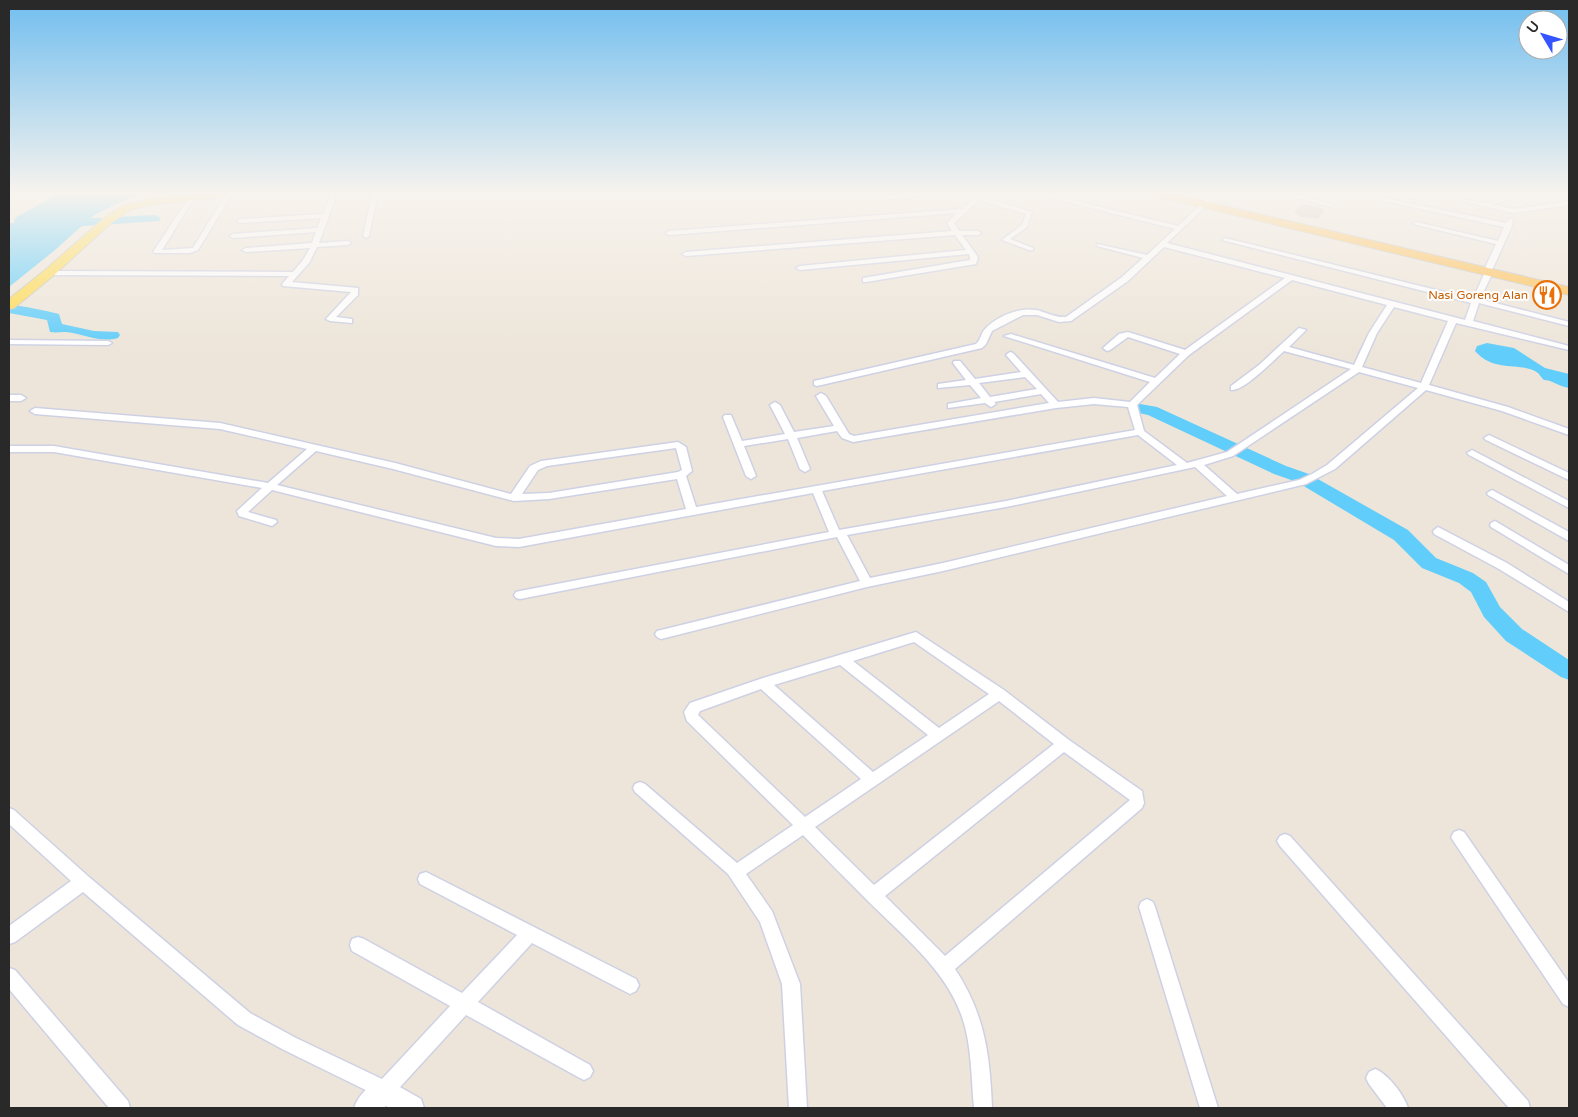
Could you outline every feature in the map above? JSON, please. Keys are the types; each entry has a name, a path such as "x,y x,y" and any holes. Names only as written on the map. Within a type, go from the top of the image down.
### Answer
{"highway":[{"path":"1387,246 1567,288"}],"main road":[{"path":"9,305 49,274 80,246"}],"street":[{"path":"161,246 157,252 190,251 196,249 198,246"},
{"path":"246,250 312,246"},
{"path":"314,246 306,261 286,284 355,290 355,294 330,319 349,321"},
{"path":"686,254 788,246"},
{"path":"866,280 967,264 974,261 967,246"},
{"path":"1021,246 1031,250"},
{"path":"1104,246 1148,257"},
{"path":"817,383 979,346 982,344 989,329 1024,312 1036,312 1058,320 1068,318 1125,279 1160,246"},
{"path":"1170,246 1453,320 1569,348"},
{"path":"1250,246 1569,324"},
{"path":"1468,323 1498,246"},
{"path":"800,268 917,259 971,252"},
{"path":"49,274 148,272 294,274"},
{"path":"1133,409 1155,381 1186,353 1290,278"},
{"path":"520,595 838,533 1006,504 1197,464 1238,450 1357,369 1373,334 1392,304"},
{"path":"661,634 867,582 943,567 1302,482 1316,476 1337,462 1424,387 1453,320"},
{"path":"1234,388 1302,330"},
{"path":"1107,348 1122,336 1128,334 1186,353"},
{"path":"1008,336 1155,381"},
{"path":"9,342 108,343"},
{"path":"1283,348 1512,411 1569,432"},
{"path":"1010,355 1056,405"},
{"path":"957,363 1000,414"},
{"path":"941,386 1027,374"},
{"path":"951,406 1043,391"},
{"path":"821,396 845,436 856,439 1056,405 1094,401 1133,409"},
{"path":"9,398 21,398"},
{"path":"775,405 806,469"},
{"path":"1133,409 1140,432 1184,466"},
{"path":"35,412 205,424 395,466 514,498 549,496 681,475 687,471 681,447 676,445 538,465 514,498"},
{"path":"728,417 751,476"},
{"path":"740,444 840,428"},
{"path":"9,449 54,449 268,487 496,542 519,543 692,510 950,467 1140,432"},
{"path":"1489,438 1569,477"},
{"path":"272,522 242,512 244,508 314,448"},
{"path":"1472,453 1569,505"},
{"path":"1197,464 1235,498"},
{"path":"681,475 692,510"},
{"path":"816,488 838,533 867,582"},
{"path":"1492,493 1569,537"},
{"path":"1495,525 1569,570"},
{"path":"1438,531 1502,566 1569,608"},
{"path":"943,968 1138,803 1138,798 1135,794 1064,744 999,694 916,637 763,683 694,707 691,712 692,717 805,825 908,928 943,968 952,978 967,1006 976,1035 983,1108"},
{"path":"843,660 938,735"},
{"path":"763,683 872,780"},
{"path":"736,872 999,694"},
{"path":"874,895 1064,744"},
{"path":"640,788 736,872 766,917 790,984 798,1108"},
{"path":"9,814 82,882 244,1019 384,1090 412,1108"},
{"path":"1459,837 1569,998"},
{"path":"1285,841 1521,1108"},
{"path":"426,879 630,984"},
{"path":"9,936 82,882"},
{"path":"1147,907 1209,1108"},
{"path":"366,1108 530,933"},
{"path":"358,945 584,1071"},
{"path":"9,976 121,1108"},
{"path":"1375,1078 1399,1108"}],"water":[{"path":"9,246 59,246 55,250 9,287"},
{"path":"1487,343 1514,348 1545,368 1569,374 1569,388 1544,380 1538,373 1532,370 1500,365 1483,358 1475,351 1477,346"}],"waterway":[{"path":"9,309 27,310 26,313 54,317 55,329 66,328 94,335 113,335"},
{"path":"1140,409 1151,410 1280,470 1303,478 1401,535 1429,563 1466,578 1479,587 1492,612 1514,635 1569,671"}],"place":[{"name":"Nasi Goreng Alan","path":"1547,295"}]}
